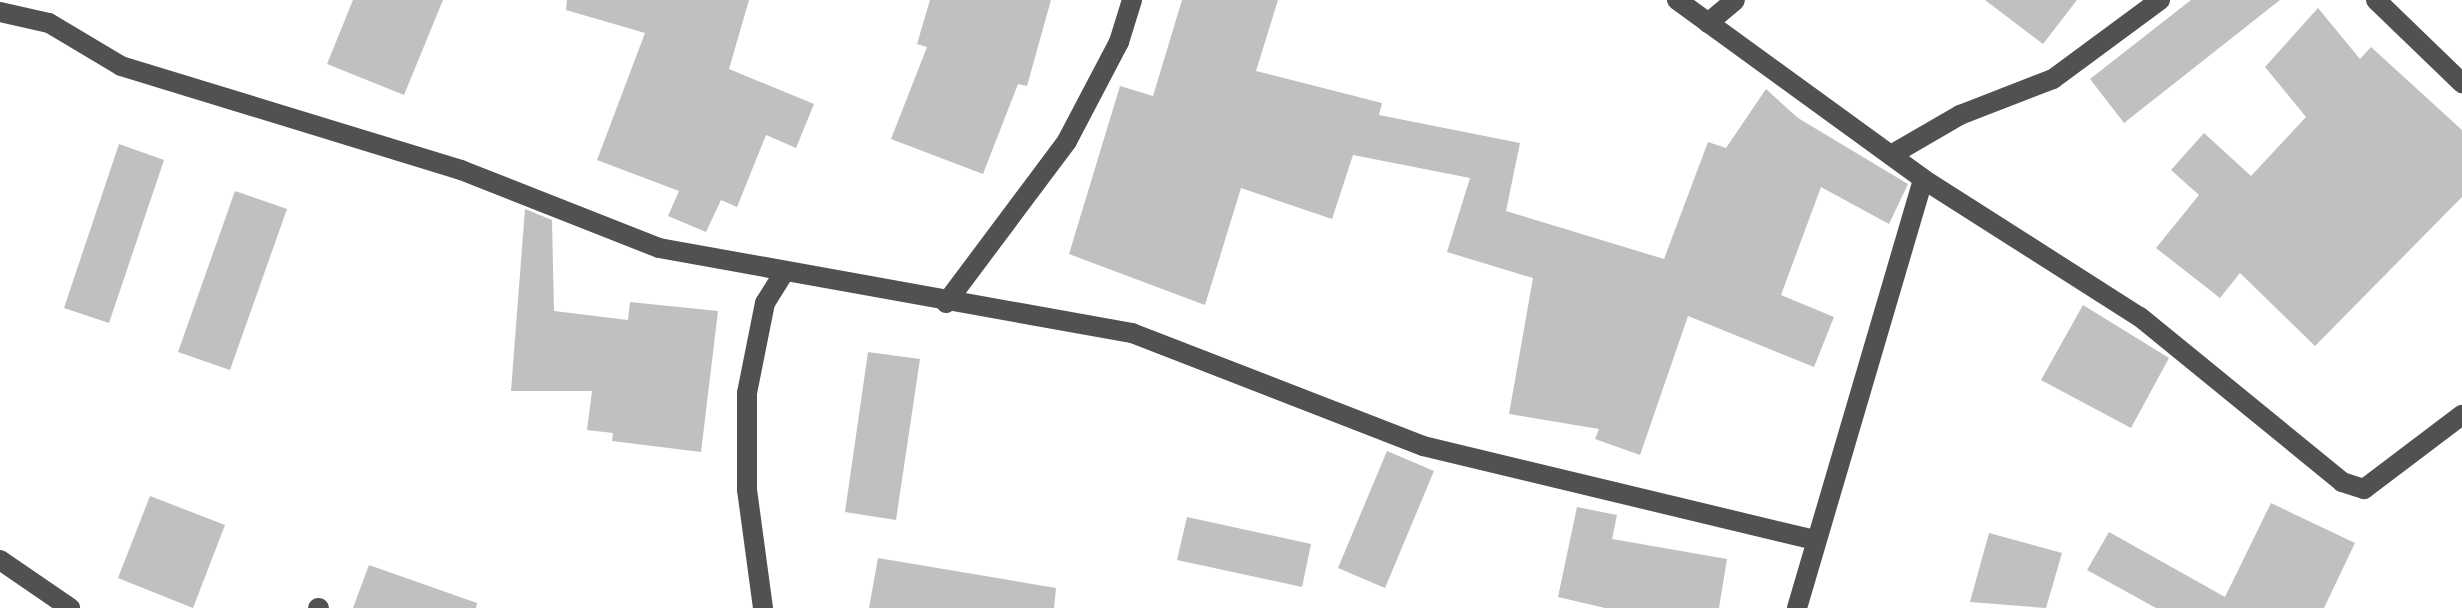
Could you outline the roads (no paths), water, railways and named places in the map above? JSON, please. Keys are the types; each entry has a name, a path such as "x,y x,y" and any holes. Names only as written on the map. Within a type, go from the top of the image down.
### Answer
{"street":[{"path":"946,303 1067,141 1119,42 1132,0"},
{"path":"1677,0 1923,179 2140,317 2342,482 2364,489 2462,415"},
{"path":"1708,23 1735,0"},
{"path":"1891,155 1960,115 2053,79 2160,0"},
{"path":"2376,0 2462,83"},
{"path":"0,12 49,23 121,66 461,170 659,248 946,303 1132,333 1423,446 1814,540"},
{"path":"1797,608 1814,540 1923,179"},
{"path":"763,608 747,490 747,393 765,303 784,272"},
{"path":"0,560 70,608"}]}
